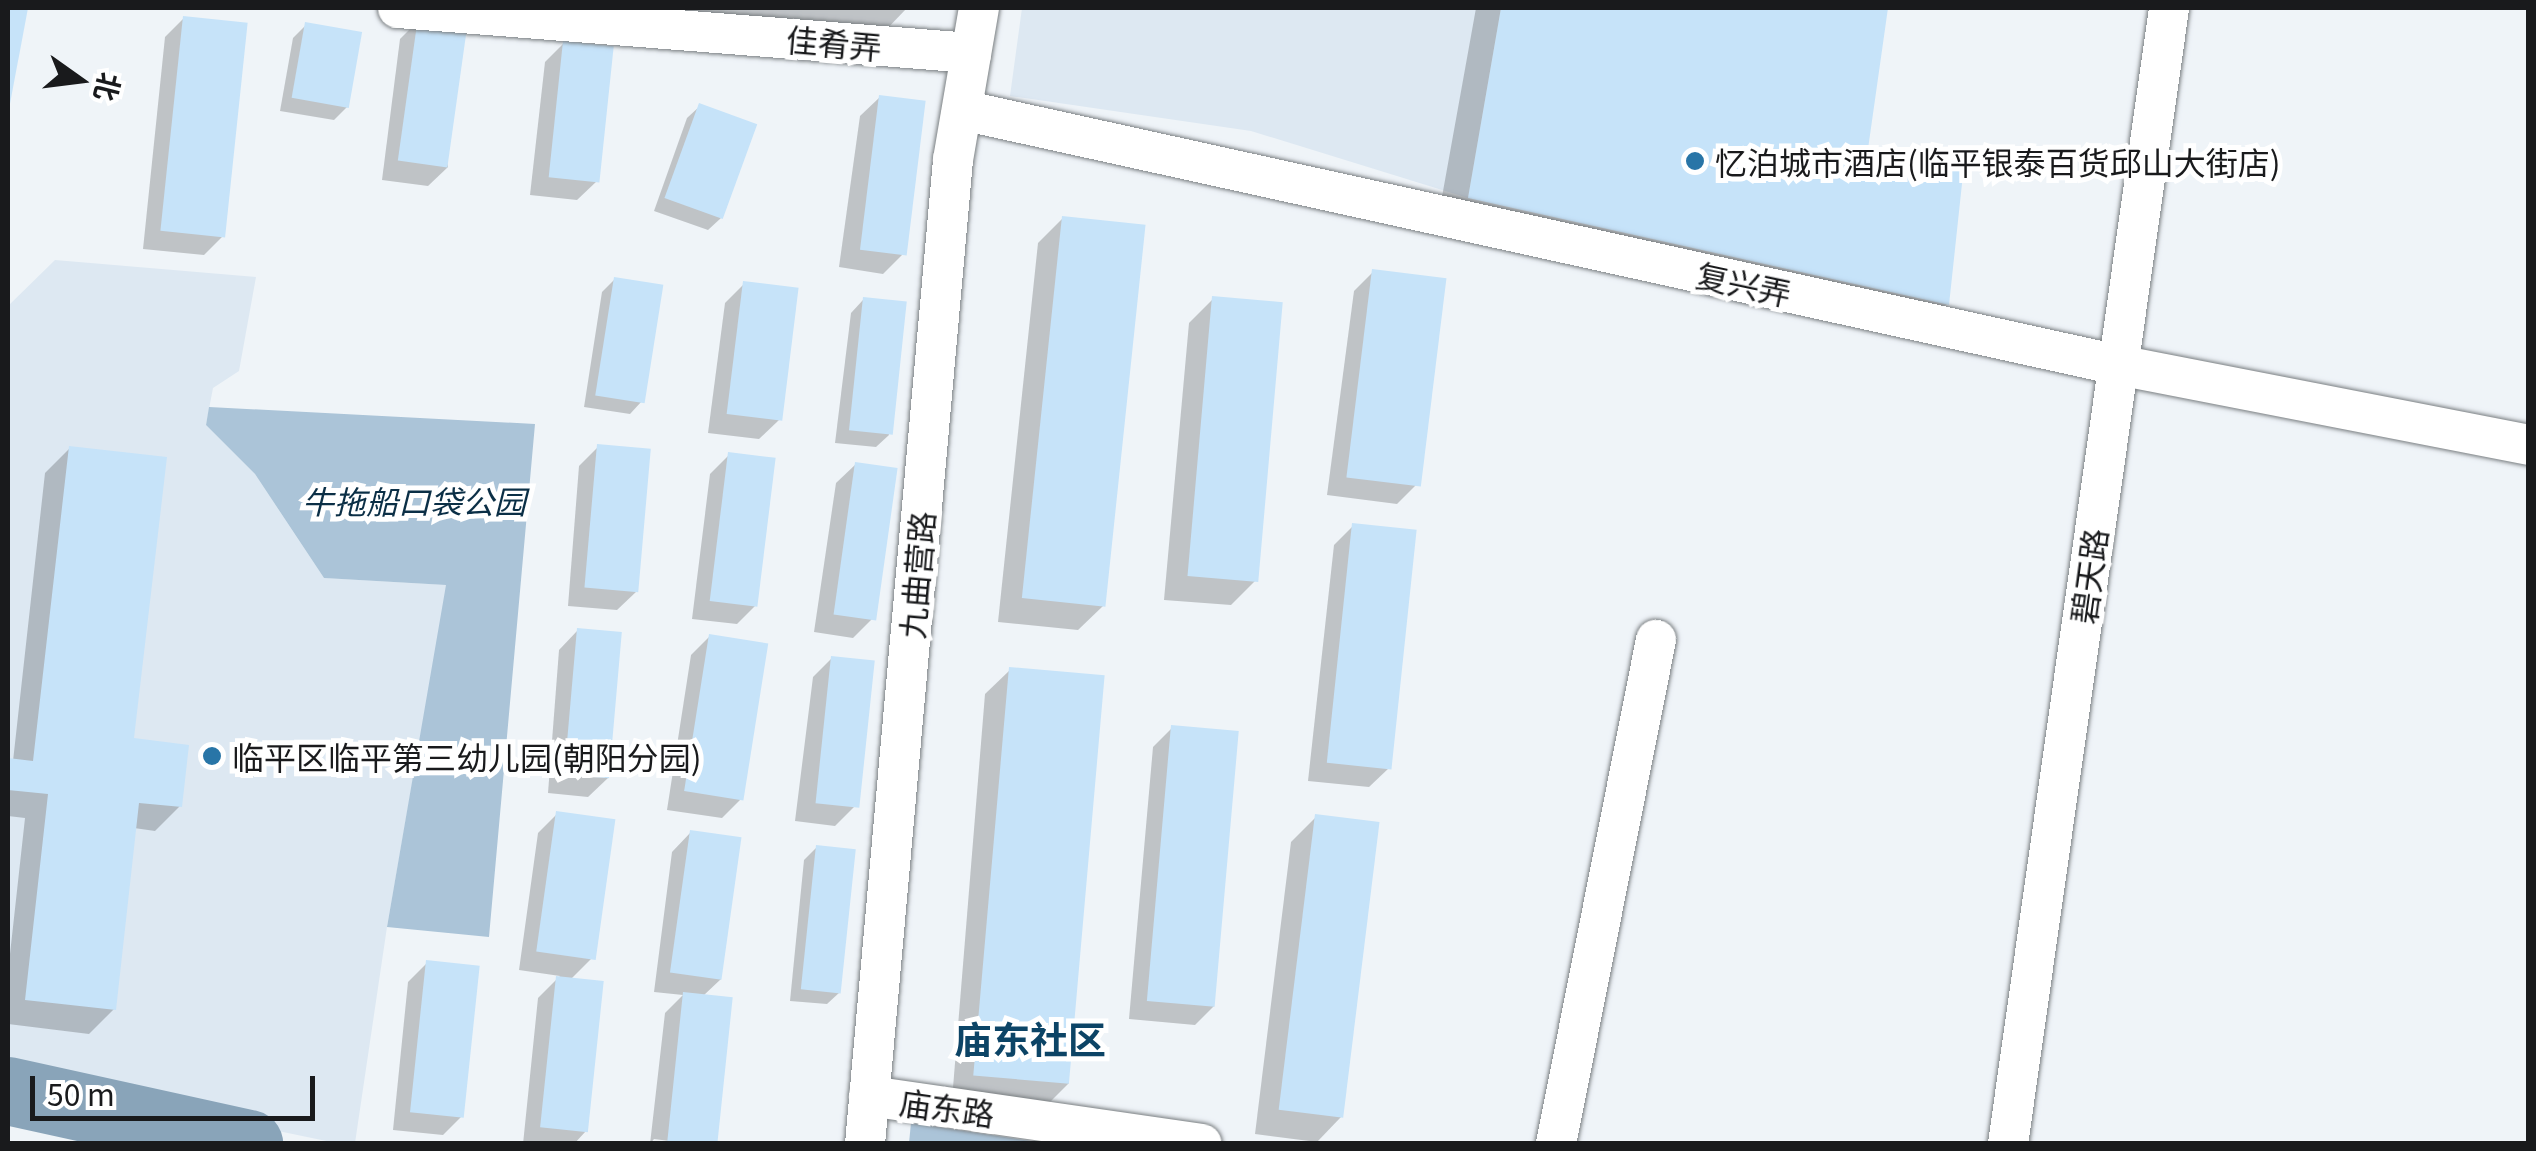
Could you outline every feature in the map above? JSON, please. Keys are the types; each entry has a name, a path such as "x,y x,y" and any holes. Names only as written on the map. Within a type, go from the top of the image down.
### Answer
{"street":[{"name":"佳肴弄","path":"398,8 972,53"},
{"name":"九曲营路","path":"867,1119 953,160 979,8"},
{"name":"碧天路","path":"2008,1144 2169,8"},
{"name":"复兴弄","path":"962,110 2118,366 2528,446"},
{"path":"1556,1144 1656,640"},
{"name":"庙东路","path":"867,1119 1202,1144"}],"shaded area":[{"path":"1022,8 1501,8 1468,198 1251,131 1010,96"},
{"name":"临平区临平第三幼儿园(朝阳分园)","path":"55,260 256,277 239,371 213,388 206,425 255,474 324,578 447,585 387,927 355,1143 336,1143 8,1075 8,306"}],"green space":[{"name":"牛拖船口袋公园","path":"209,407 535,424 489,937 387,927 446,585 324,578 255,474 206,425"},
{"path":"911,1123 1044,1143 909,1143"}],"building":[{"path":"8,8 28,8 9,109 8,109"},
{"name":"忆泊城市酒店(临平银泰百货邱山大街店)","path":"1501,8 1888,8 1867,156 1964,165 1949,305 1468,198"},
{"path":"183,16 248,23 225,238 160,231"},
{"path":"418,17 468,24 447,168 398,161"},
{"path":"305,22 362,32 349,108 292,98"},
{"path":"563,41 614,46 599,183 549,177"},
{"path":"879,95 926,101 907,256 860,250"},
{"path":"699,103 757,124 723,219 664,198"},
{"path":"1062,216 1146,225 1105,607 1022,598"},
{"path":"1372,269 1446,278 1421,487 1346,477"},
{"path":"614,277 663,285 645,403 595,396"},
{"path":"743,281 799,288 782,421 727,414"},
{"path":"1212,296 1283,302 1258,582 1188,576"},
{"path":"863,297 907,302 893,435 849,430"},
{"path":"597,444 651,449 638,592 584,587"},
{"path":"69,446 167,457 134,738 189,745 182,807 139,803 116,1010 25,1000 48,794 8,790 8,758 33,761"},
{"path":"728,452 776,458 757,607 710,601"},
{"path":"855,462 898,468 876,620 834,615"},
{"path":"1352,523 1417,530 1391,769 1327,763"},
{"path":"577,628 622,632 609,778 564,774"},
{"path":"709,634 768,643 743,800 684,791"},
{"path":"831,656 875,661 859,808 816,803"},
{"path":"1009,667 1105,675 1069,1084 973,1075"},
{"path":"1171,725 1239,731 1215,1007 1147,1001"},
{"path":"556,811 615,819 596,960 536,952"},
{"path":"1315,814 1380,822 1343,1118 1279,1110"},
{"path":"690,830 741,837 721,980 670,973"},
{"path":"816,845 856,849 841,993 801,989"},
{"path":"426,960 480,966 464,1118 410,1112"},
{"path":"556,976 604,981 588,1132 540,1127"},
{"path":"683,992 733,997 717,1144 667,1143"}],"waterway":[{"path":"8,1091 249,1144"}],"place":[{"name":"忆泊城市酒店(临平银泰百货邱山大街店)","path":"1695,161"},
{"name":"临平区临平第三幼儿园(朝阳分园)","path":"212,756"}],"district":[{"name":"庙东社区","path":"1030,1038"}]}
